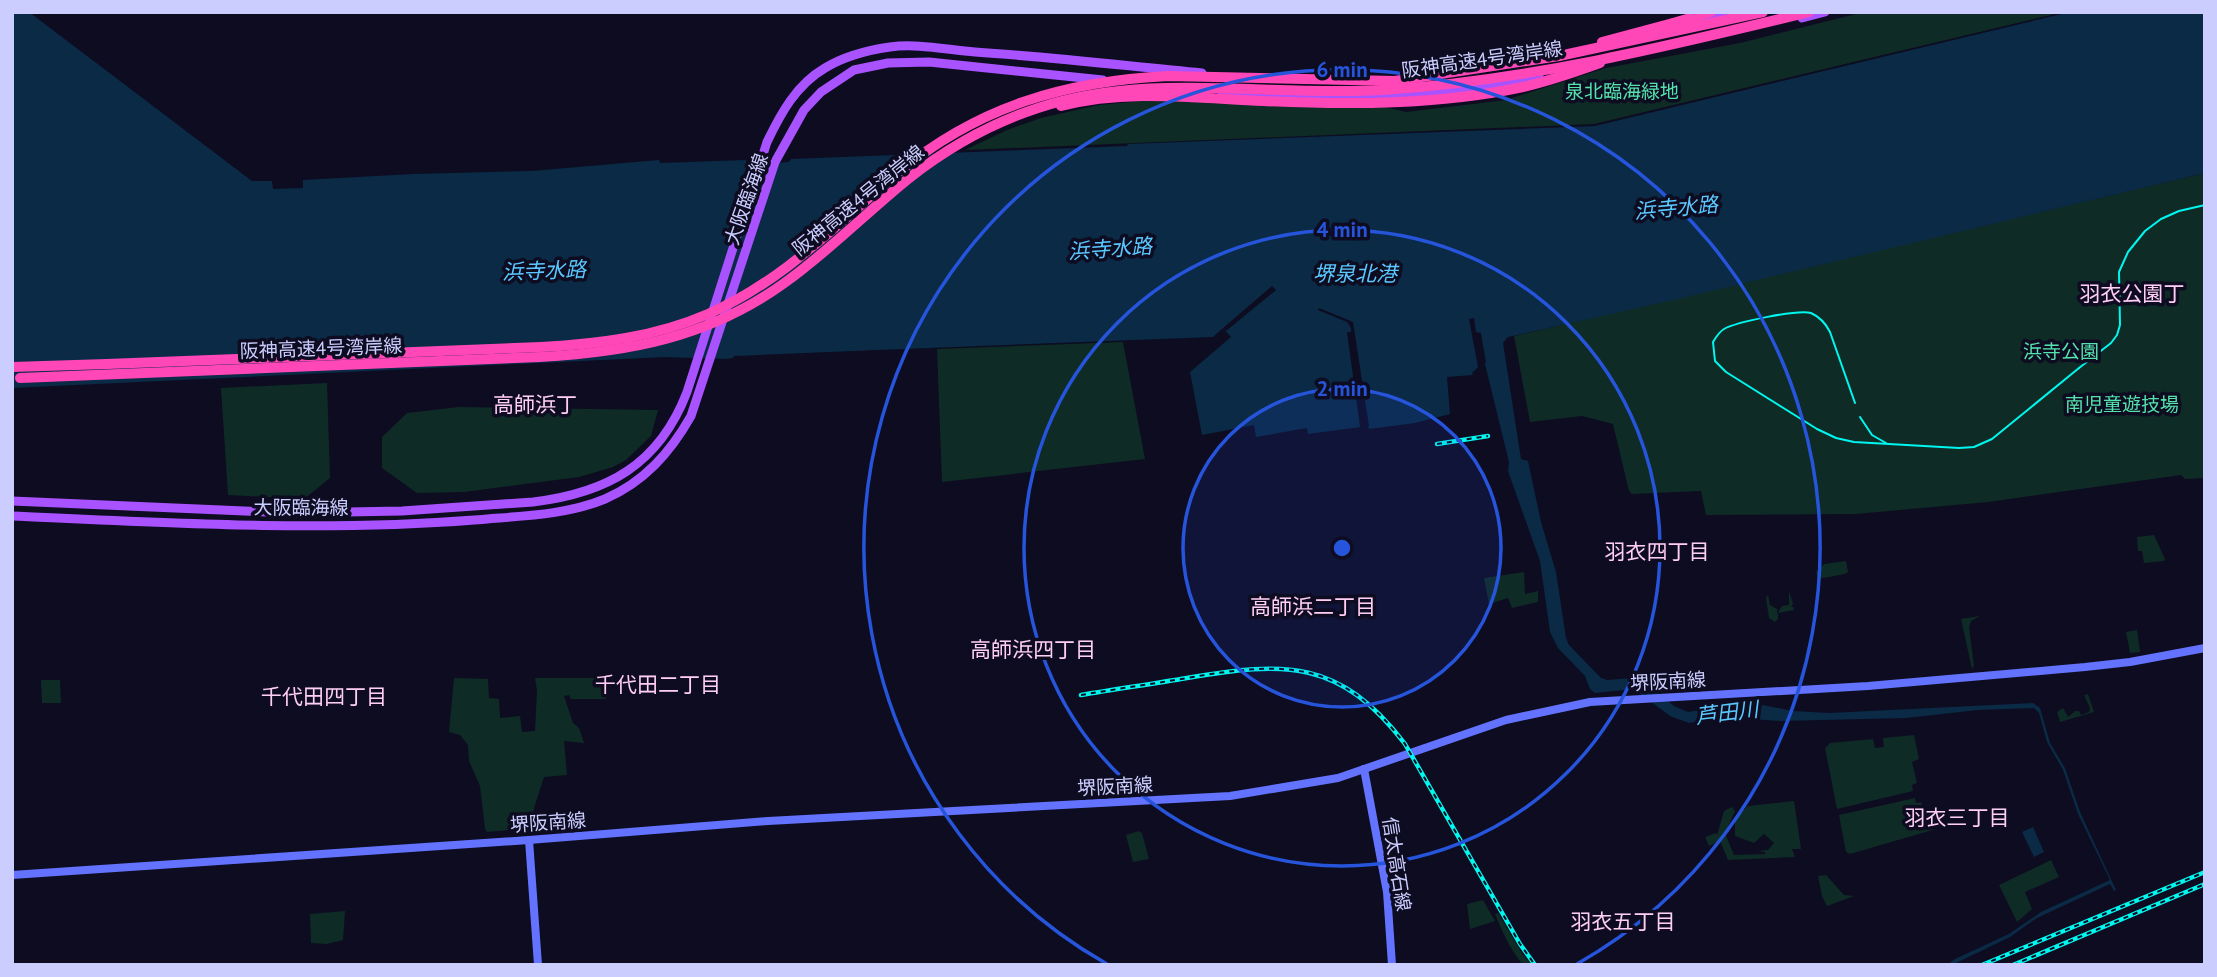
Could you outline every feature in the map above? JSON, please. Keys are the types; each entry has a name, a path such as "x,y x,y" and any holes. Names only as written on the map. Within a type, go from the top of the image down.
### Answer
{"highway":[{"path":"1513,65 1711,12"},
{"name":"阪神高速4号湾岸線","path":"12,365 107,364 541,347 607,342 638,336 708,314 755,290 797,260 900,172 942,141 983,117 1032,98 1085,85 1142,78 1395,81 1513,65 1763,12"},
{"name":"阪神高速4号湾岸線","path":"15,378 554,357 614,352 713,324 761,299 804,268 908,179 958,144 1037,108 1092,94 1150,87 1333,91 1433,86 1566,65 1808,12"},
{"path":"958,144 1040,112 1105,99 1172,96 1320,102 1422,102 1525,87 1604,62"}],"main road":[{"name":"大阪臨海線","path":"12,501 292,513 402,512 559,499 593,490 621,475 659,444 682,405 761,162 780,116 806,82 831,65 854,56 891,47 1028,56 1293,80 1381,83 1475,73 1732,12"},
{"name":"大阪臨海線","path":"12,516 336,526 415,524 537,515 576,508 618,492 637,481 658,462 691,416 775,162 804,110 821,92 854,70 888,64 929,62 1196,90 1341,98 1387,97 1464,89 1604,62 1825,12"},
{"name":"堺阪南線","path":"12,874 768,821 1230,796 1338,778 1506,720 1596,701 1868,686 2130,662 2205,648"},
{"name":"信太高石線","path":"1364,769 1387,892 1392,965"},
{"path":"529,839 538,965"}],"green space":[{"name":"泉北臨海緑地","path":"1864,12 2063,12 1594,124 965,150 1007,130 1041,118 1099,105 1141,101 1199,100 1265,106 1384,107 1406,112 1506,100 1606,68 1740,43"},
{"name":"浜寺公園","path":"2205,173 2205,478 2185,479 2181,475 1988,502 1856,514 1706,515 1701,491 1632,494 1629,491 1613,424 1582,416 1530,422 1514,336"},
{"path":"1123,342 1145,459 942,482 937,349"},
{"path":"327,383 330,478 304,499 228,495 221,388"},
{"path":"459,407 658,410 651,436 626,460 613,467 579,477 464,492 417,493 382,468 382,437 407,413"},
{"path":"2154,535 2165,559 2144,563 2142,551 2138,551 2137,537"},
{"path":"1846,561 1848,572 1845,574 1818,579 1816,572 1824,564"},
{"path":"1524,572 1525,594 1538,591 1538,602 1512,608 1508,598 1489,604 1484,578"},
{"path":"1789,591 1793,604 1791,607 1794,610 1778,613 1775,622 1769,618 1766,598 1768,595 1770,605 1777,609 1777,614 1782,606 1789,605"},
{"path":"1980,616 1971,621 1969,627 1974,666 1972,669 1961,619"},
{"path":"2137,630 2140,652 2130,653 2126,632"},
{"path":"454,678 488,679 489,698 499,699 500,718 520,716 522,732 535,731 535,678 609,678 606,699 571,699 569,695 564,696 573,723 579,728 584,743 564,741 567,775 544,777 534,808 533,828 487,832 485,829 480,786 469,761 468,745 460,735 449,732"},
{"path":"41,680 60,680 61,703 42,703"},
{"path":"2088,694 2094,712 2060,722 2057,712 2063,708 2068,717 2075,711 2079,711 2081,715 2089,712 2084,695"},
{"path":"1914,735 1919,759 1912,762 1917,783 1912,785 1913,791 1837,809 1825,748 1830,743 1873,739 1875,748 1884,747 1883,738"},
{"path":"1915,798 1916,803 1921,802 1927,823 1933,822 1936,829 1850,854 1846,852 1839,815"},
{"path":"1794,801 1801,849 1792,849 1795,857 1728,860 1720,841 1709,846 1705,837 1716,833 1717,835 1724,811 1732,807 1735,811 1725,833 1734,855 1765,854 1758,851 1768,850 1774,843 1764,834 1754,843 1735,836 1735,819 1748,806"},
{"path":"1139,831 1142,833 1149,859 1133,862 1126,835"},
{"path":"2051,860 2059,877 2025,892 2032,909 2017,922 1999,885"},
{"path":"1826,875 1844,895 1854,896 1827,906 1818,876"},
{"path":"1483,900 1495,921 1470,929 1467,904"},
{"path":"345,911 343,940 327,944 311,943 310,914"},
{"path":"1498,913 1532,965 1523,965 1515,954 1495,914"}],"water":[{"name":"堺泉北港","path":"12,12 29,12 252,181 272,181 273,189 303,188 303,180 532,171 659,160 660,163 746,160 747,165 789,162 791,159 1595,126 2070,12 2205,12 2205,173 1508,337 1503,343 1521,459 1528,461 1541,522 1556,572 1566,638 1569,645 1601,678 1643,680 1674,706 1688,712 1748,702 1793,711 1829,713 2033,703 2040,708 2050,743 2065,768 2080,812 2116,890 2114,891 2110,884 2037,918 2010,937 1947,965 2009,934 2041,912 2110,880 2078,814 2063,770 2047,742 2039,713 2034,708 1978,710 1906,718 1781,721 1736,718 1689,723 1670,716 1634,689 1595,693 1590,689 1585,676 1558,648 1550,632 1540,561 1508,471 1509,462 1485,364 1473,375 1447,377 1450,414 1415,423 1369,429 1368,426 1308,434 1307,428 1256,437 1254,425 1202,435 1190,372 1231,337 1223,328 1213,337 734,356 725,359 665,357 12,388"},
{"path":"2033,827 2044,852 2034,857 2022,832"}],"pier":[{"path":"1272,286 1276,290 1226,331 1223,328"},
{"path":"1319,308 1353,322 1369,426 1360,427 1347,332 1351,332 1351,328 1347,322 1318,310"},
{"path":"1474,318 1476,332 1481,333 1486,363 1473,375 1478,367 1469,319"}],"tram line":[{"path":"2079,368 2111,343 2117,335 2120,325 2119,272 2128,252 2145,231 2161,219 2179,211 2205,205"},
{"path":"1855,403 1830,332 1822,321 1811,313 1781,314 1741,323 1724,329 1713,342 1715,361 1726,372 1817,429 1836,438 1854,442 1974,447 1992,439 2079,368"},
{"path":"1860,417 1872,435 1886,443"}],"railway":[{"path":"1437,444 1488,436"},
{"path":"1081,695 1253,669 1282,669 1308,673 1333,681 1357,695 1381,716 1405,744 1520,944 1535,965"},
{"path":"1982,965 2205,872"},
{"path":"2013,965 2205,884"}],"district":[{"name":"羽衣公園丁","path":"2132,294"},
{"name":"高師浜丁","path":"535,405"},
{"name":"羽衣四丁目","path":"1657,552"},
{"name":"高師浜二丁目","path":"1313,607"},
{"name":"高師浜四丁目","path":"1033,650"},
{"name":"千代田二丁目","path":"658,685"},
{"name":"千代田四丁目","path":"324,697"},
{"name":"羽衣三丁目","path":"1957,818"},
{"name":"羽衣五丁目","path":"1623,922"}],"water label":[{"name":"浜寺水路","path":"1676,208"},
{"name":"浜寺水路","path":"1110,249"},
{"name":"浜寺水路","path":"544,271"},
{"name":"芦田川","path":"1727,713"}],"park label":[{"name":"南児童遊技場","path":"2122,404"}]}
